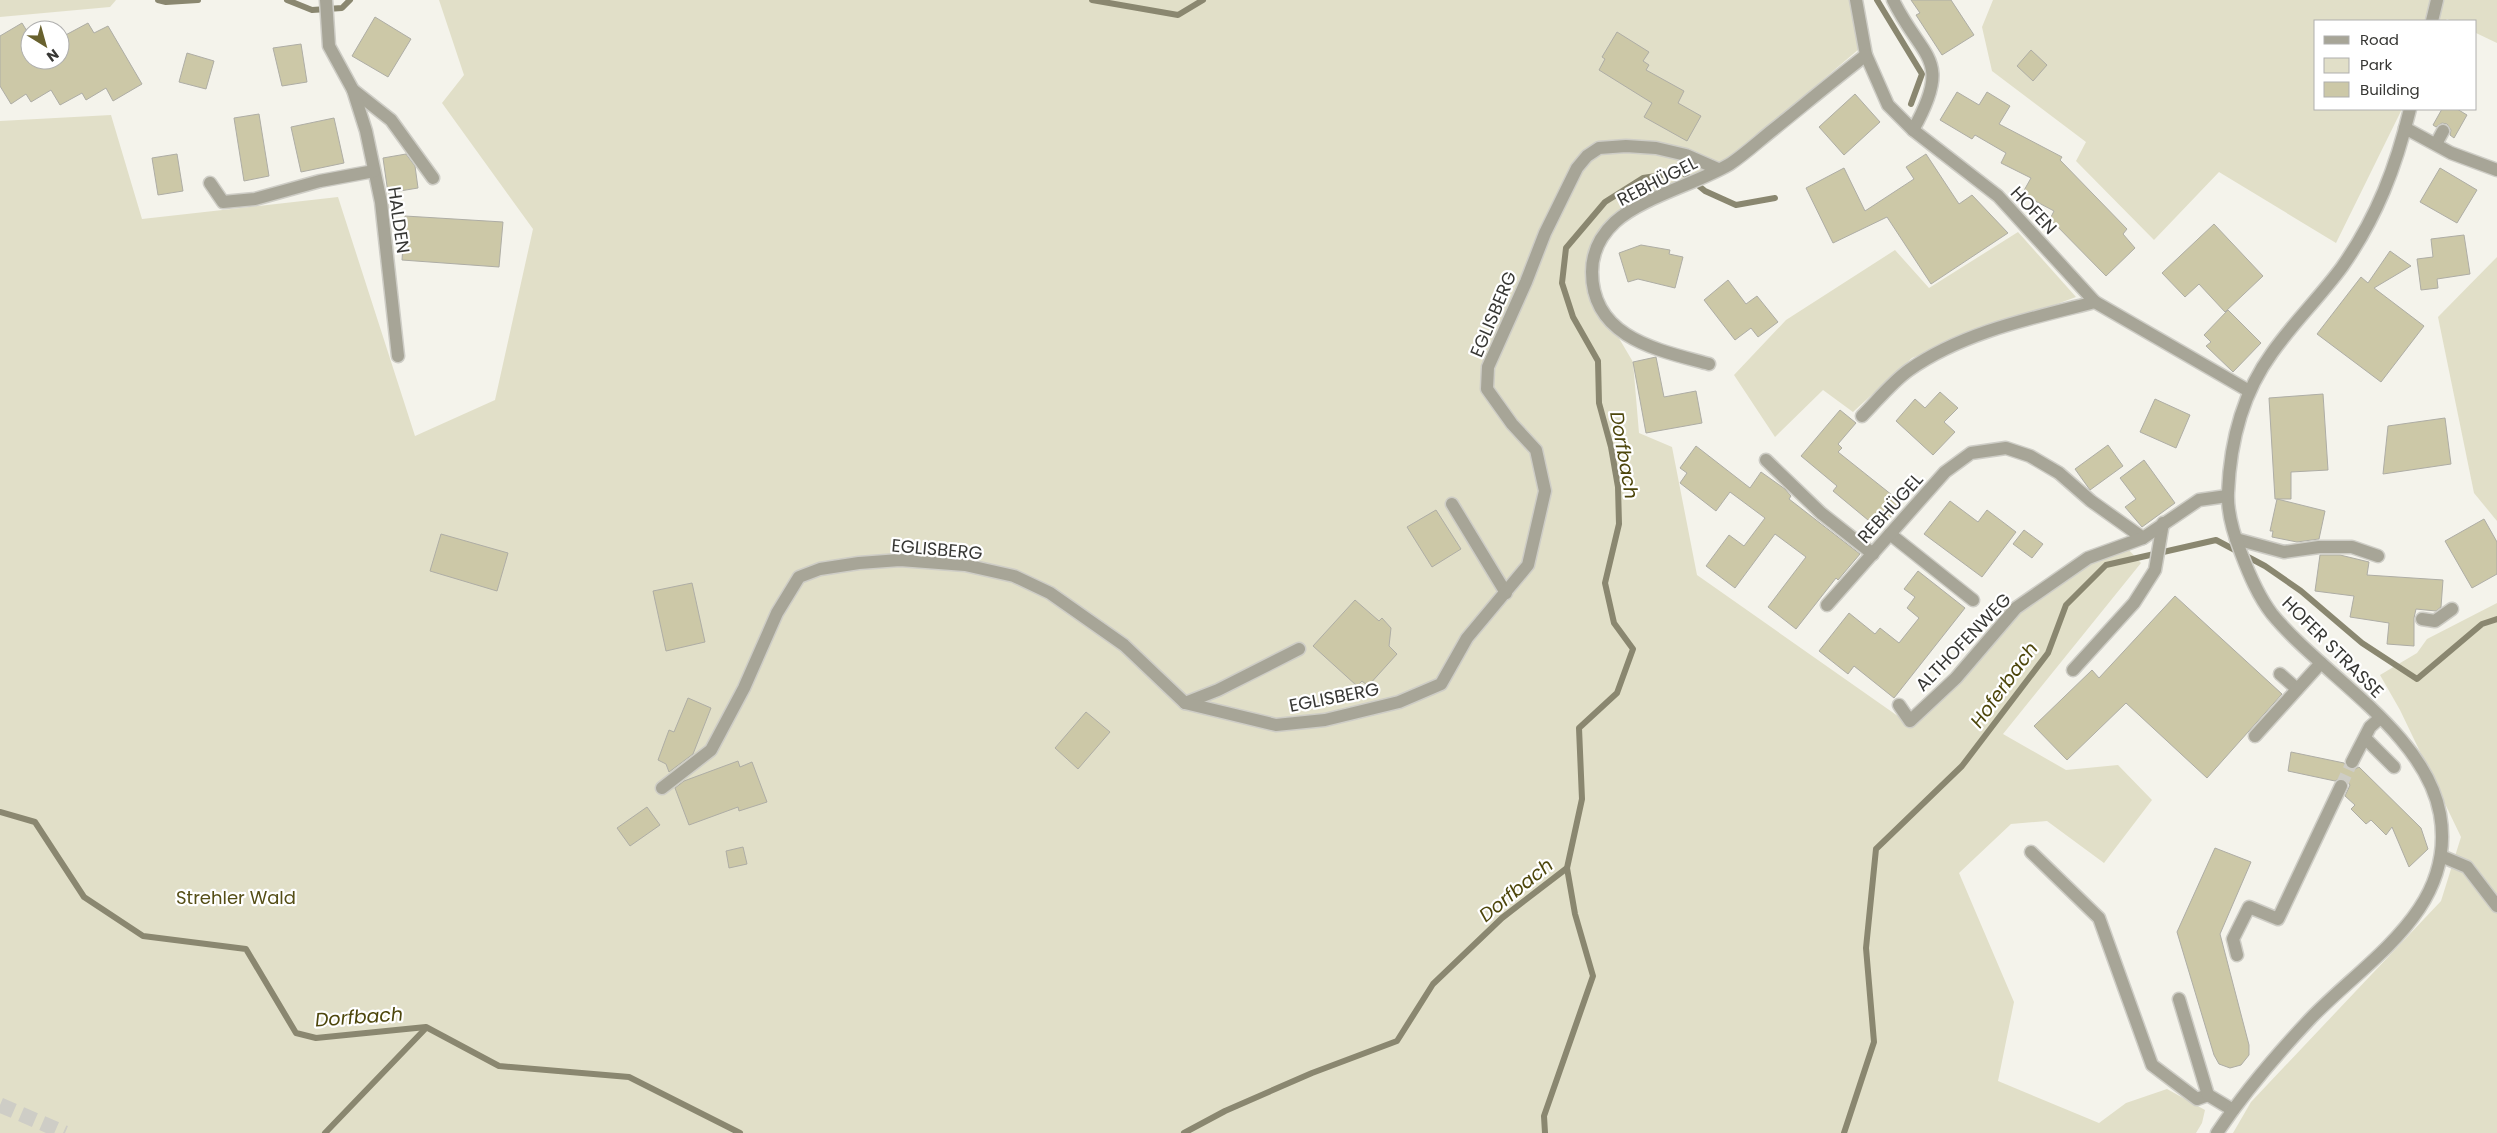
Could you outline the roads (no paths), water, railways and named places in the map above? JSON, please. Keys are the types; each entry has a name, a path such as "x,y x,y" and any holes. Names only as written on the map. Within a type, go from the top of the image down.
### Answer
{"street":[{"name":"HALDEN","path":"326,0 328,46 353,90 381,202 398,356"},
{"name":"HOFEN","path":"1856,0 1866,55 1888,105 1913,130 1998,196 2095,302 2249,391"},
{"path":"1893,0 1928,54 1934,70 1931,94 1913,130"},
{"path":"2432,20 2437,0"},
{"name":"REBHÜGEL","path":"1708,364 1646,346 1610,323 1600,308 1592,284 1592,257 1602,237 1616,222 1644,204 1701,179 1738,158 1866,55"},
{"name":"HALDEN","path":"353,90 390,120 434,178"},
{"name":"HOFER STRASSE","path":"2217,1133 2272,1060 2314,1015 2378,956 2422,908 2434,886 2442,856 2443,829 2437,797 2421,763 2380,718 2321,663 2272,613 2258,593 2246,568 2237,542 2227,496 2234,434 2249,391 2270,355 2341,268 2366,228 2389,183 2410,110"},
{"path":"2405,128 2436,144 2497,170"},
{"path":"2436,144 2444,131"},
{"name":"EGLISBERG","path":"662,788 711,750 744,688 781,606 799,577 820,569 859,563 900,560 965,565 1014,576 1050,593 1124,645 1185,703 1276,725 1325,720 1399,702 1441,684 1467,638 1528,565 1545,491 1536,450 1512,424 1487,389 1488,367 1526,282 1544,233 1576,168 1587,156 1599,148 1626,146 1656,148 1686,155 1718,170"},
{"path":"210,183 223,202 255,199 320,181 374,171"},
{"path":"1862,416 1908,370 1967,339 2031,318 2095,302"},
{"name":"REBHÜGEL","path":"1827,605 1952,467 1971,453 2006,448 2030,456 2059,473 2091,501 2142,538"},
{"path":"1766,460 1821,514 1872,554"},
{"name":"ALTHOFENWEG","path":"1899,705 1910,721 1956,678 2016,608 2088,558 2142,538 2199,500 2227,496"},
{"path":"1452,504 1506,593"},
{"path":"2074,670 2134,603 2155,570 2163,523"},
{"path":"1890,534 1973,600"},
{"path":"2237,542 2284,552 2319,547 2352,547 2378,556"},
{"path":"2422,620 2435,621 2452,609"},
{"path":"1185,703 1218,690 1299,649"},
{"path":"2255,736 2321,663"},
{"path":"2280,674 2295,693"},
{"path":"2352,762 2370,728 2380,718"},
{"path":"2347,743 2362,743 2394,767"},
{"path":"2237,955 2233,939 2249,907 2278,919 2341,786"},
{"path":"2031,852 2100,918 2152,1065 2197,1099 2208,1095"},
{"path":"2442,856 2467,867 2497,906"},
{"path":"2179,999 2208,1095 2233,1110"}],"waterway":[{"path":"158,0 166,2 198,0"},
{"path":"287,0 312,10 342,8 350,0"},
{"path":"1092,0 1178,15 1203,0"},
{"name":"Dorfbach","path":"1877,0 1922,74 1911,104"},
{"name":"Dorfbach","path":"1184,1133 1225,1111 1312,1073 1397,1041 1433,984 1502,918 1567,868 1582,799 1579,728 1617,693 1633,649 1614,623 1605,583 1619,524 1618,487 1611,447 1599,403 1598,361 1573,317 1562,283 1566,248 1605,202 1643,178 1682,172 1705,191 1736,205 1775,198"},
{"name":"Hoferbach","path":"1844,1133 1874,1042 1866,948 1876,849 1962,766 2048,653 2066,605 2106,565 2216,540 2265,566 2301,591 2362,643 2417,679 2482,624 2497,619"},
{"name":"Dorfbach","path":"0,812 35,822 84,897 143,936 246,949 296,1033 316,1038 426,1027 499,1066 629,1077 740,1133"},
{"path":"1545,1133 1544,1116 1593,976 1575,914 1567,868"},
{"path":"325,1133 426,1028"}],"tunnel":[{"path":"2341,786 2352,762"},
{"path":"0,1105 65,1133"}],"park label":[{"name":"Strehler Wald","path":"236,897"}]}
